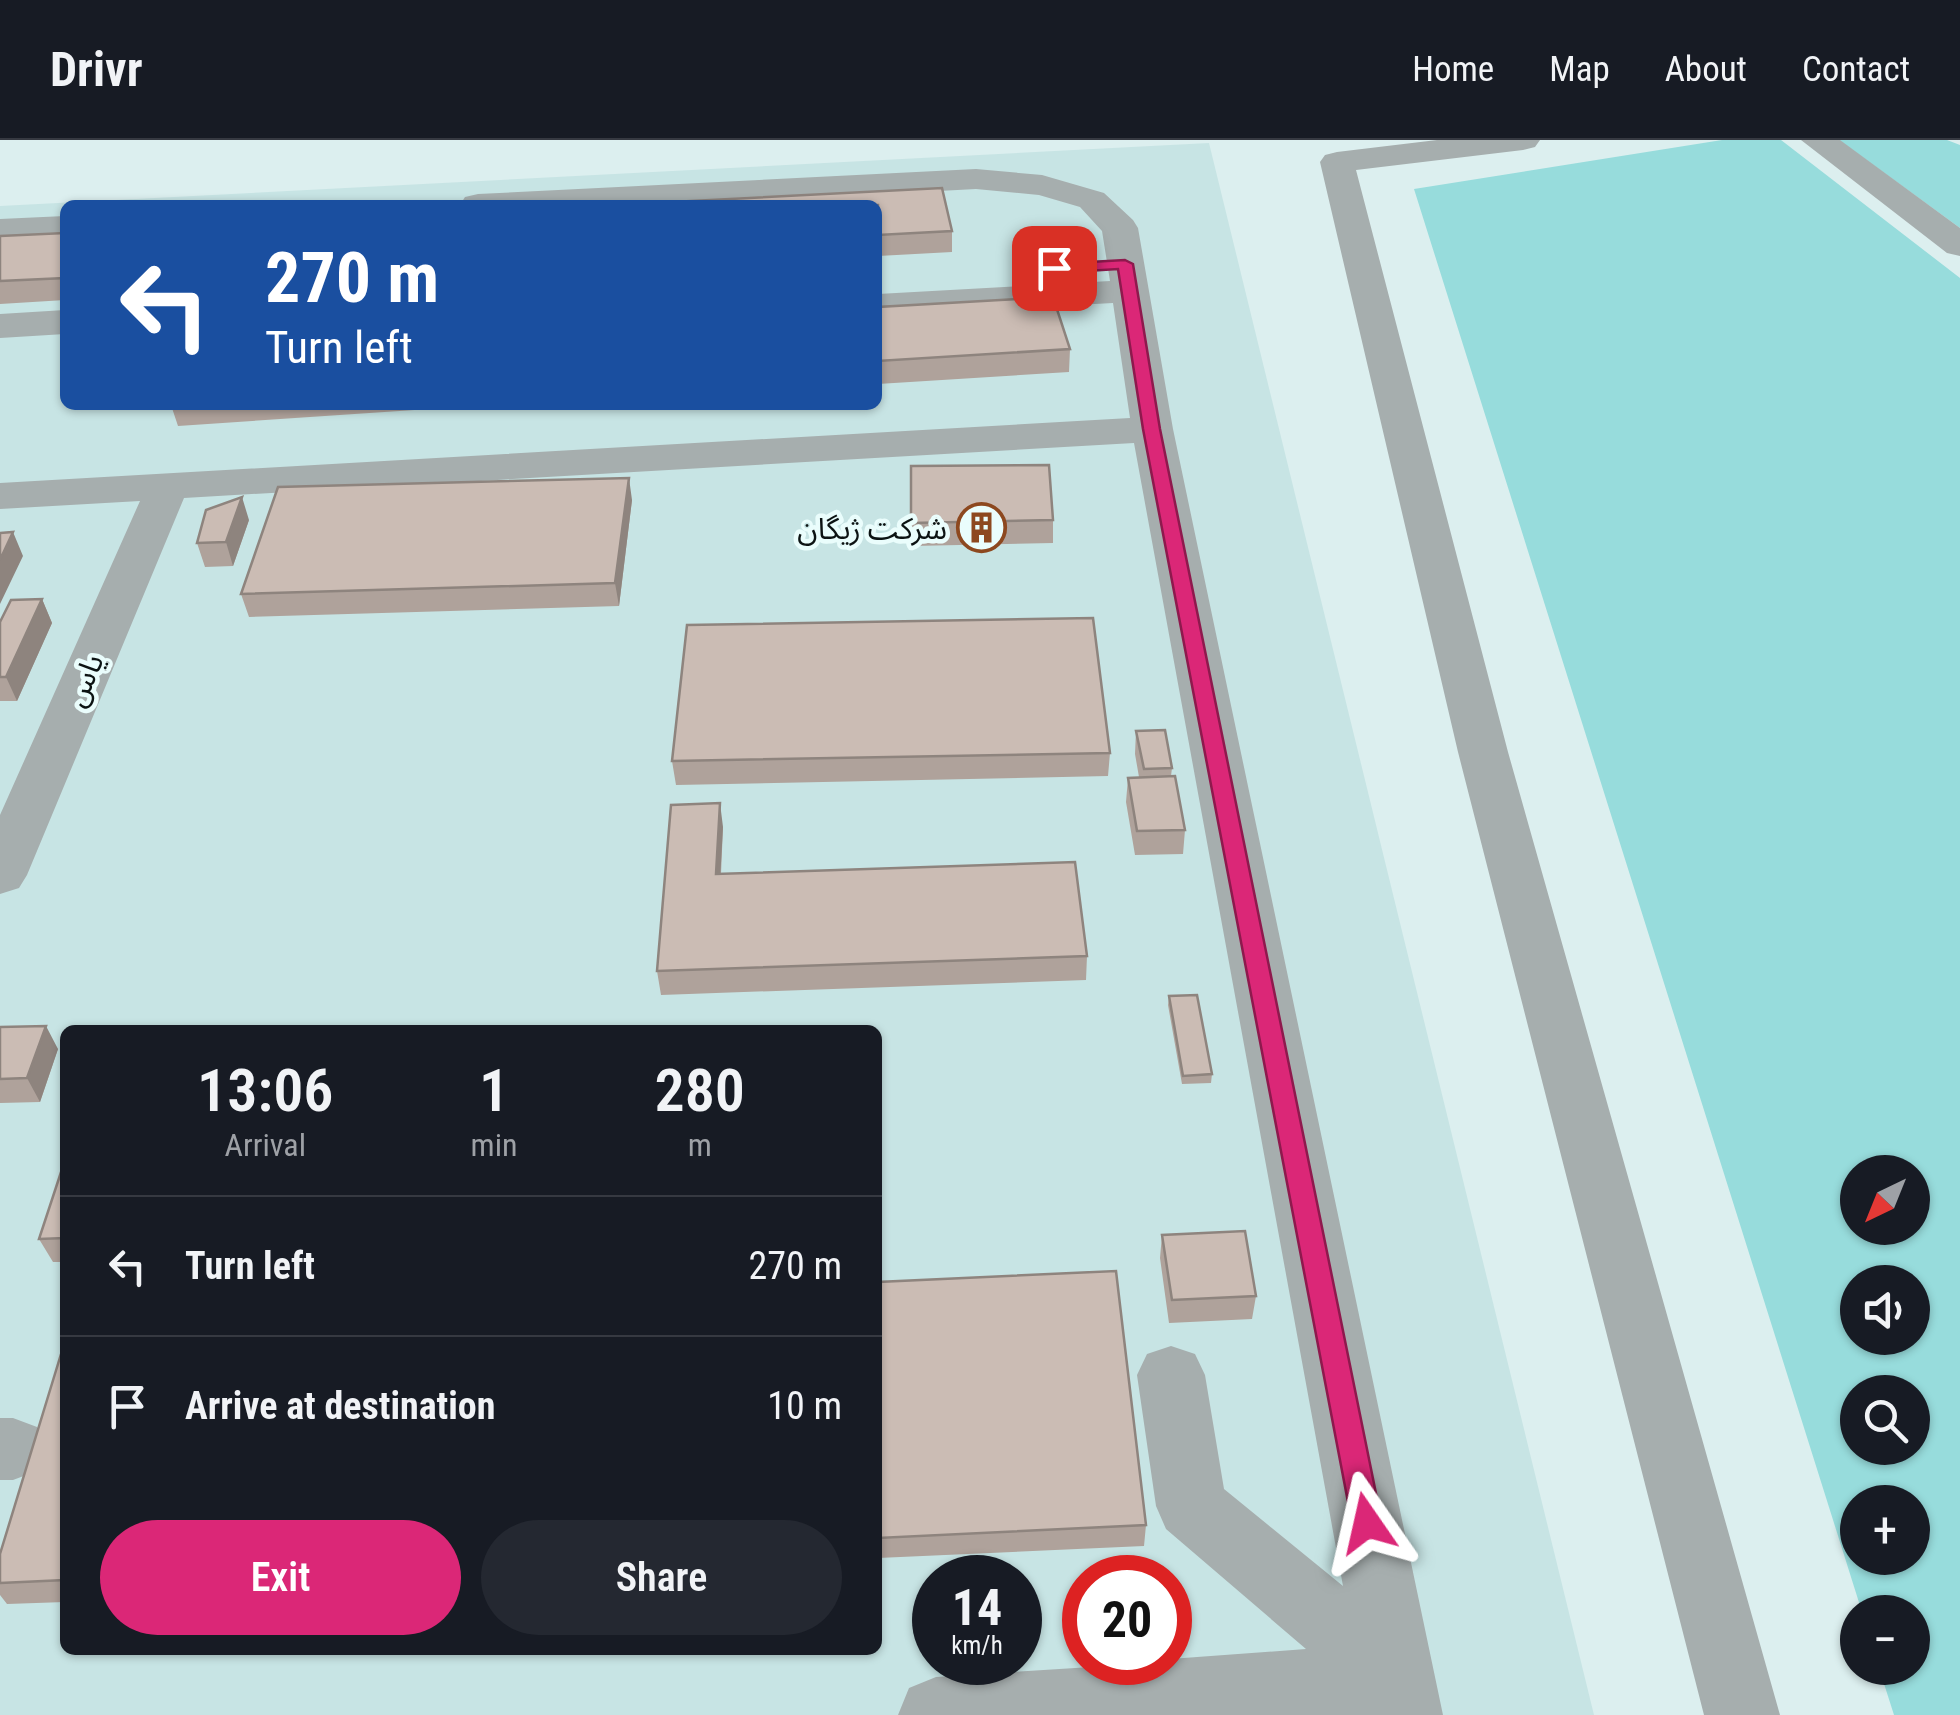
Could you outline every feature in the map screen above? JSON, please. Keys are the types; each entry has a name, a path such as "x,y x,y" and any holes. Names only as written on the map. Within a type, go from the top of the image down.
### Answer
{"street":[{"path":"1523,140 1336,162 1483,752 1742,1715"},
{"path":"1818,140 1960,245"},
{"path":"574,200 976,179 1026,184 1092,200 1120,228 1152,429 1401,1697"},
{"path":"0,230 60,227"},
{"path":"882,278 1128,278"},
{"path":"882,304 1128,278"},
{"path":"0,326 60,322"},
{"path":"0,351 60,347"},
{"path":"0,496 1152,429"},
{"name":"یاس","path":"0,875 168,486"},
{"path":"1171,1374 1192,1506 1401,1697"},
{"path":"936,1715 1401,1697"}],"shaded area":[{"path":"1722,140 1781,140 1960,278 1960,1715 1894,1715 1884,1685 1930,1685 1930,1595 1857,1595 1850,1575 1930,1575 1930,1485 1840,1485 1840,1542 1414,189"},
{"path":"1839,140 1947,140 1960,145 1960,228"},
{"path":"1209,143 1594,1715 0,1715 0,206 60,203 60,410 882,410 882,200 115,200"}],"building":[{"path":"942,188 952,231 882,235 882,200 710,200"},
{"path":"60,233 60,278 0,281 0,236"},
{"path":"1053,297 1070,349 882,361 882,307"},
{"path":"1049,465 1053,520 911,523 911,466"},
{"path":"629,478 615,583 241,594 278,487"},
{"path":"242,497 226,542 197,543 206,510"},
{"path":"13,532 0,560 0,533"},
{"path":"42,599 6,677 0,677 0,622 11,600"},
{"path":"1093,618 1110,753 672,761 687,625"},
{"path":"1165,730 1172,768 1144,769 1136,731"},
{"path":"1175,776 1185,830 1137,831 1128,778"},
{"path":"720,803 716,874 1075,862 1087,956 657,971 671,805"},
{"path":"1197,995 1212,1074 1183,1076 1169,996"},
{"path":"46,1026 27,1078 0,1079 0,1027"},
{"path":"60,1175 60,1238 39,1239"},
{"path":"1245,1231 1256,1296 1172,1300 1162,1235"},
{"path":"1116,1271 1146,1525 882,1538 882,1282"},
{"path":"60,1357 60,1580 0,1583 0,1554"}],"place":[{"name":"شرکت ژیگان","path":"982,528"}],"route":[{"path":"1054,268 1125,264 1152,429 1367,1523"}]}
